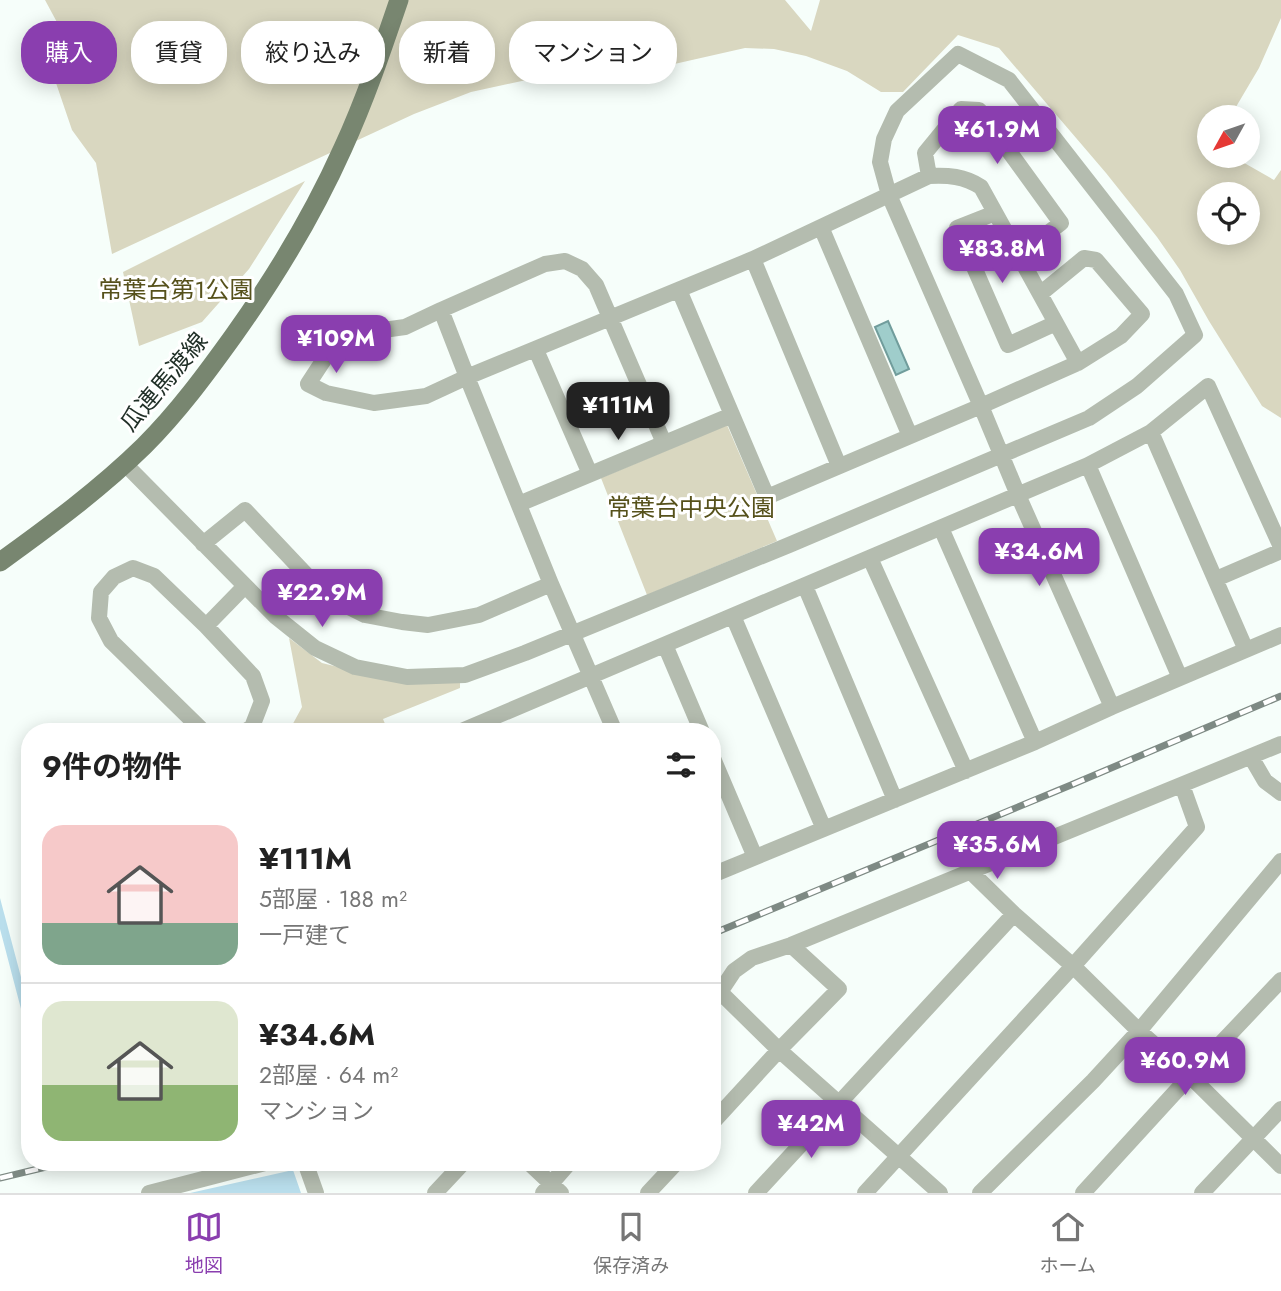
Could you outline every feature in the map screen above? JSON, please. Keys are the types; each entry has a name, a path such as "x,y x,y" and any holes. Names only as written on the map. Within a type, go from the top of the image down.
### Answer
{"main road":[{"name":"瓜連馬渡線","path":"0,562 61,517 144,446 185,401 244,321 283,263 344,147 399,0"}],"street":[{"path":"125,464 275,616 315,648 355,667 407,677 466,675 789,545 1001,455 1089,418 1137,386 1195,335 1176,294 1009,80 958,54 897,111 884,139 880,162 889,195 981,406 1001,455 1018,495 1112,707"},
{"path":"929,176 925,153 961,109 979,110 1061,223 1019,256"},
{"path":"664,443 610,319 596,285 582,269 565,261 545,264 405,327 342,332 308,384 326,393 374,404 426,396 467,377 536,350 610,319 679,290 753,259 929,176 948,175 969,179 981,187 1078,363"},
{"path":"995,213 957,228 1008,345 1056,323"},
{"path":"821,227 910,436"},
{"path":"679,290 767,497 1078,363 1121,336 1142,314 1096,260 1084,258 1040,294"},
{"path":"753,259 839,466"},
{"path":"441,310 551,584 611,723"},
{"path":"536,350 590,474"},
{"path":"480,723 1088,465 1152,432 1208,386 1281,549 1216,579"},
{"path":"519,504 732,415"},
{"path":"1152,432 1246,650"},
{"path":"1088,465 1180,678"},
{"path":"203,544 245,510 314,583 337,601 365,615 428,625 478,615 551,584"},
{"path":"941,528 1035,742"},
{"path":"870,558 966,771"},
{"path":"195,723 111,641 99,618 101,592 114,577 133,568 154,576 254,676 262,701 254,723"},
{"path":"206,626 245,586"},
{"path":"805,586 895,800"},
{"path":"733,616 824,829"},
{"path":"721,871 1035,742 1281,635"},
{"path":"665,645 698,723"},
{"path":"721,987 734,971 752,958 791,945 1281,744"},
{"path":"1251,757 1265,780 1281,793"},
{"path":"721,777 755,857"},
{"path":"865,1193 1197,827 1182,785"},
{"path":"980,1193 1093,1081 1139,1031 1281,861"},
{"path":"971,872 1190,1076 1281,1166"},
{"path":"756,1193 1014,914"},
{"path":"721,1113 839,989 791,945"},
{"path":"1083,1193 1281,980"},
{"path":"721,1000 940,1193"},
{"path":"1202,1193 1281,1109"},
{"path":"149,1193 234,1171"},
{"path":"308,1171 316,1193"},
{"path":"435,1193 456,1171"},
{"path":"535,1171 551,1190 564,1171"},
{"path":"648,1193 669,1171"}],"green space":[{"path":"45,0 785,0 811,31 820,0 1281,0 1281,18 1259,68 1237,105 1197,105 1197,168 1253,168 1274,180 1281,170 1281,418 1262,406 1180,270 1106,173 999,48 958,35 903,92 881,92 847,71 806,56 774,49 745,48 677,63 677,21 509,21 509,84 471,92 414,114 112,254 96,163 72,130 56,84 117,84 117,21 56,21"},
{"name":"常葉台第1公園","path":"305,181 249,269 202,322 139,346 123,272"},
{"name":"常葉台中央公園","path":"727,425 777,541 647,595 601,478"},
{"path":"289,638 322,663 406,684 460,680 460,688 383,719 385,723 293,723 302,707"}],"water":[{"path":"0,898 21,977 21,1009 0,929"},
{"path":"293,1171 301,1193 190,1193"}],"building":[{"path":"888,321 909,369 896,375 875,327"}],"railway":[{"path":"721,930 1281,696"},
{"path":"0,1178 29,1171"}]}
